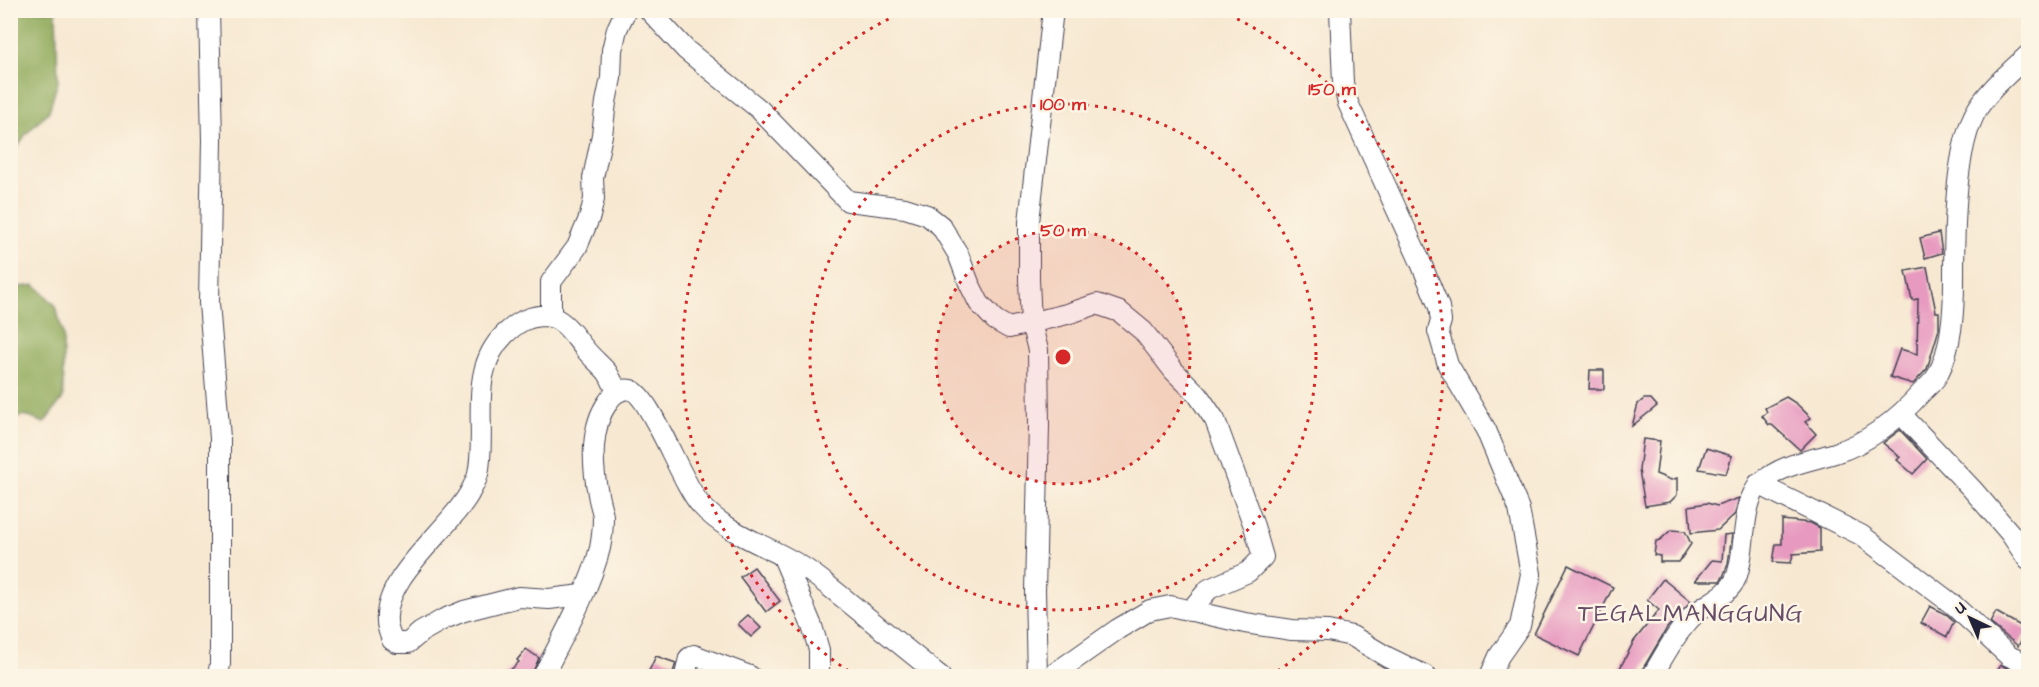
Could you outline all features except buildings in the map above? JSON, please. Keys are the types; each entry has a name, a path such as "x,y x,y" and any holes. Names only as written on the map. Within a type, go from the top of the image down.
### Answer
{"street":[{"path":"208,10 212,140 209,303 220,438 220,664 218,676"},
{"path":"551,317 551,282 577,247 590,216 594,199 593,178 603,135 611,78 612,50 617,29 626,10"},
{"path":"649,10 692,55 759,109 848,201 905,208 927,215 941,226 958,254 969,283 980,303 995,320 1009,327 1068,315 1097,304 1120,312 1143,332 1174,371 1198,395 1215,420 1263,557 1248,572 1209,588 1190,611"},
{"path":"1037,676 1035,591 1039,415 1038,350 1031,323 1029,222 1053,10"},
{"path":"1340,10 1343,83 1348,102 1412,242 1439,308 1441,321 1438,331 1448,365 1486,430 1519,509 1531,574 1520,626 1499,656 1490,676"},
{"path":"1653,676 1678,633 1696,614 1720,597 1736,580 1752,496 1758,484 1778,469 1858,445 1901,414 1938,376 1947,352 1954,300 1954,220 1968,128 1979,107 2028,55"},
{"path":"582,595 549,599 519,597 464,611 421,632 408,643 397,643 392,640 387,622 390,603 398,583 454,515 478,475 481,437 480,395 483,375 490,354 500,338 515,324 528,318 551,317 560,321 608,373 618,392"},
{"path":"543,676 582,595 600,550 603,516 594,470 594,443 599,421 606,405 618,392 633,391 640,397 653,417 686,485 699,504 714,519 802,566 940,676"},
{"path":"1901,414 1972,489 2010,533 2028,560"},
{"path":"1758,484 1861,535 1952,604 2009,656 2028,665"},
{"path":"783,556 812,626 819,650 819,676"},
{"path":"1051,676 1118,629 1150,610 1170,606 1245,623 1292,630 1328,631 1352,636 1426,676"},
{"path":"685,676 689,658 694,655 750,676"}],"green space":[{"path":"11,10 56,11 58,81 49,111 26,134 11,157"},
{"path":"11,278 21,287 35,285 56,306 63,336 63,398 44,423 24,415 11,421"}],"district":[{"name":"TEGALMANGGUNG","path":"1691,614"}]}
